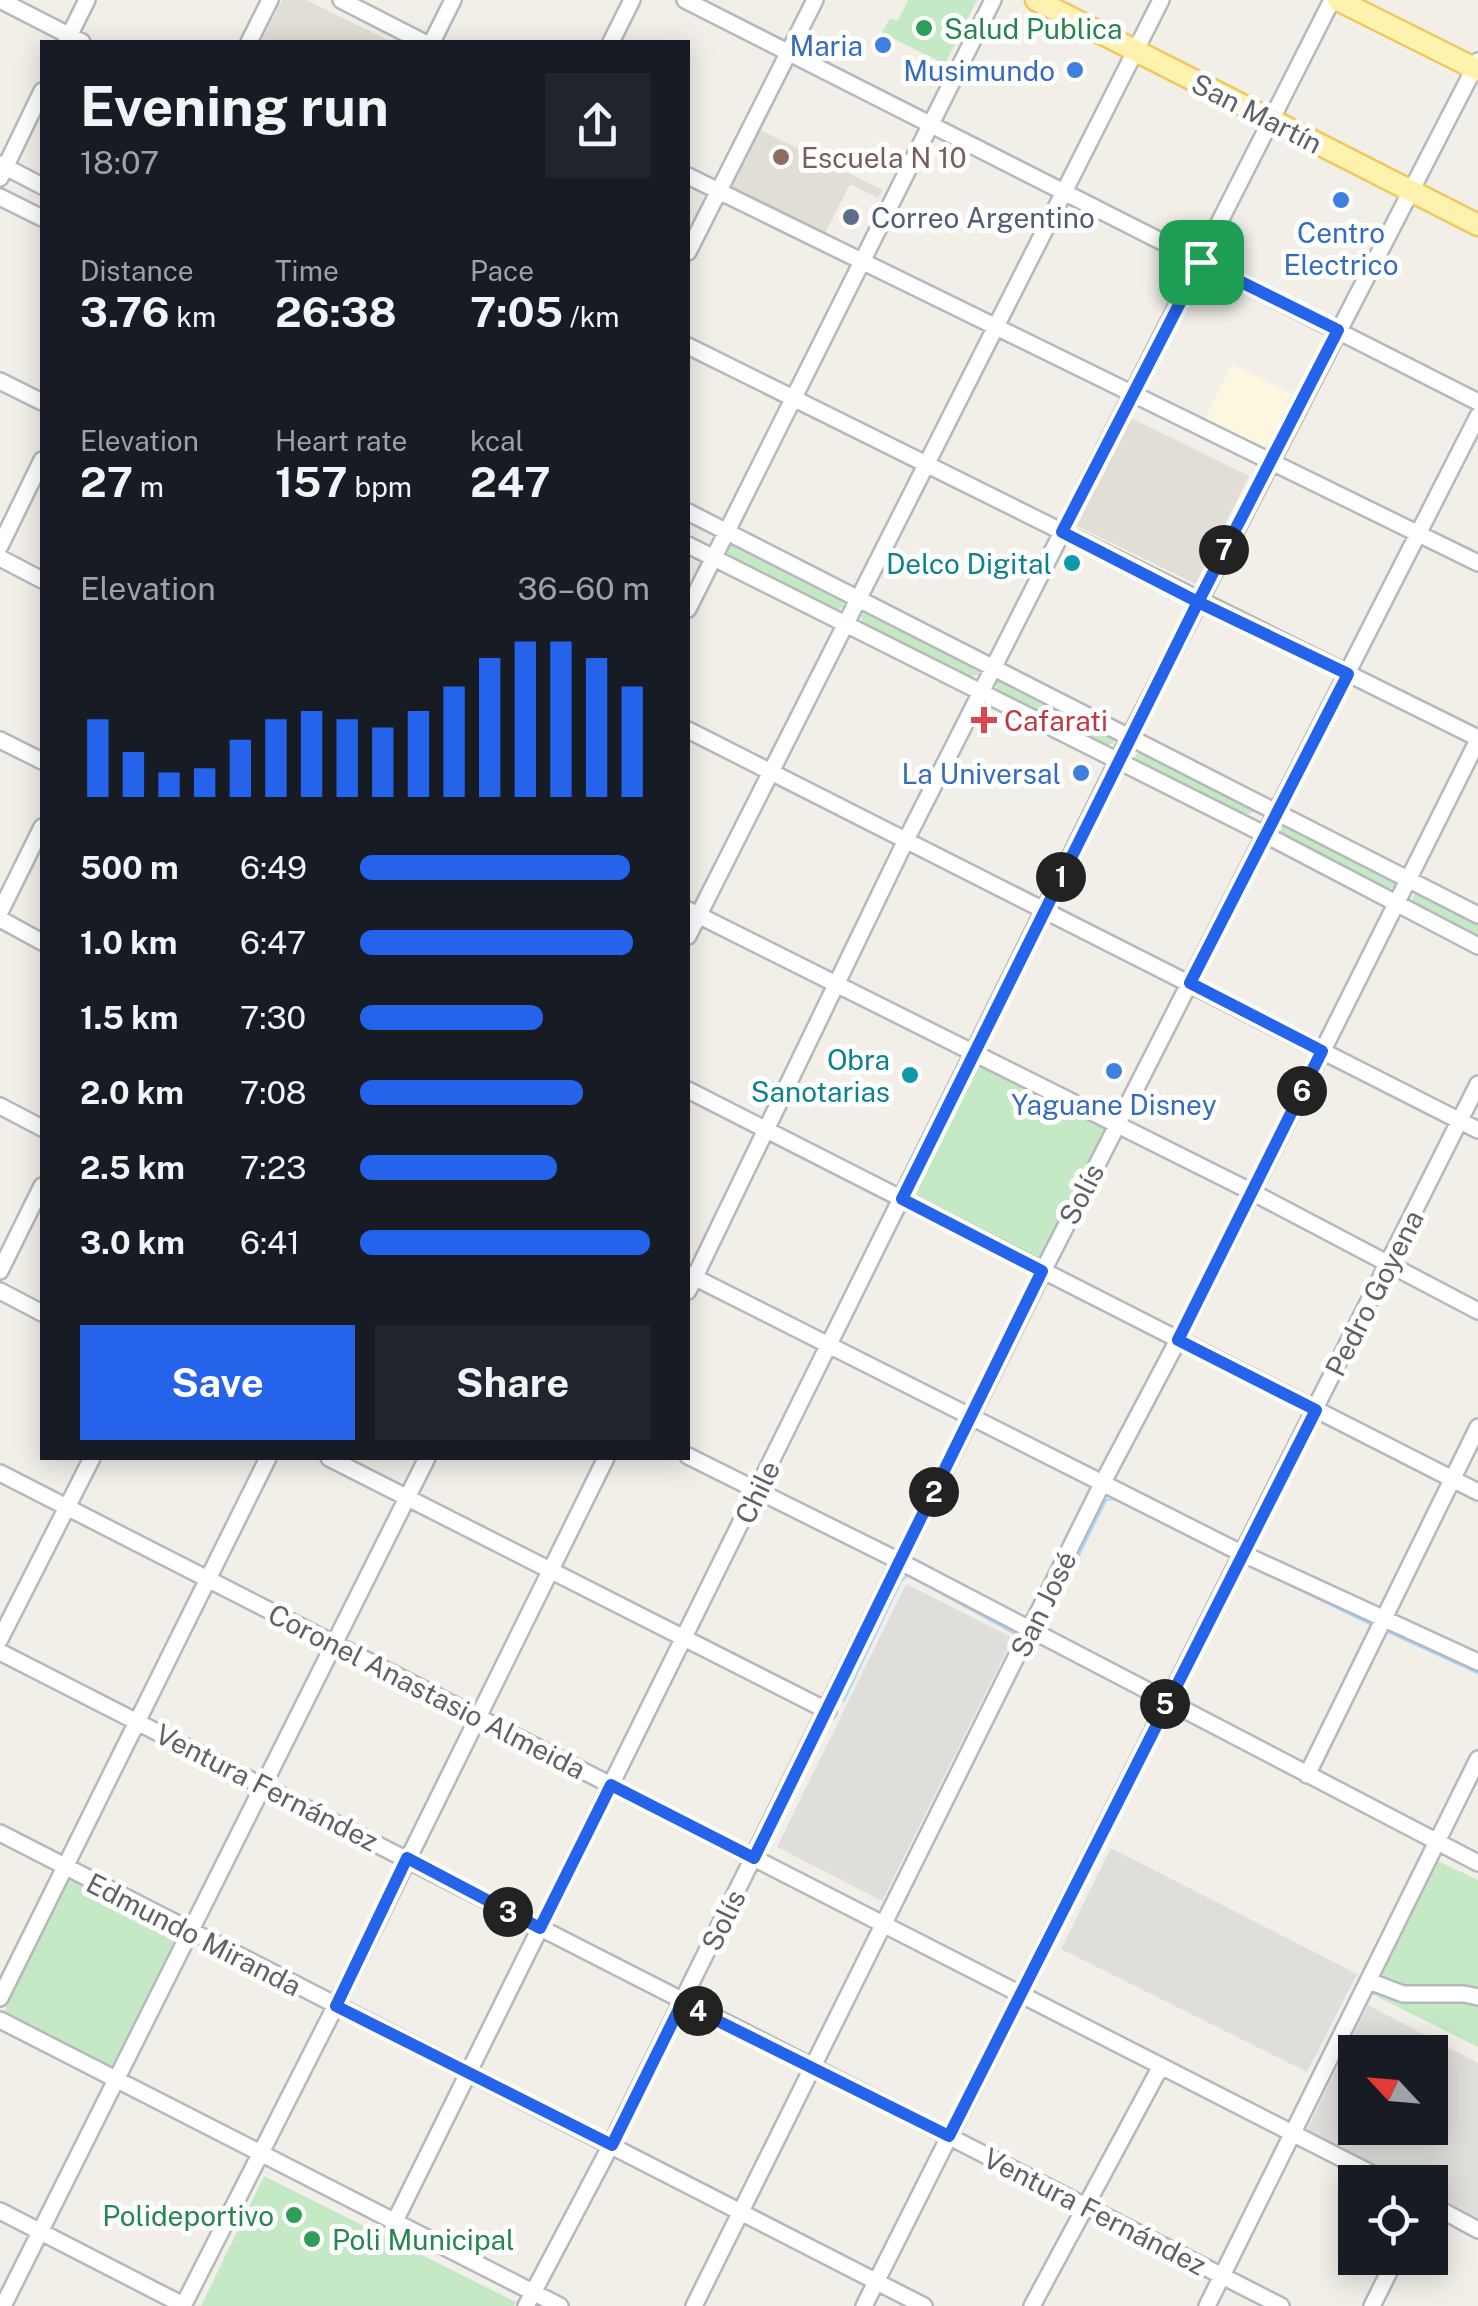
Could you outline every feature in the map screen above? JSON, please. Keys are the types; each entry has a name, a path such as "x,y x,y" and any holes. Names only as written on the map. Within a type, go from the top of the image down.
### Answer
{"main road":[{"name":"San Martín","path":"1036,0 1478,226"},
{"path":"1335,0 1477,66"}],"street":[{"path":"0,0 73,40 87,0"},
{"path":"249,40 270,0"},
{"path":"341,0 419,40"},
{"path":"433,40 453,0"},
{"path":"612,40 632,0"},
{"path":"685,0 1478,402"},
{"path":"690,248 815,0"},
{"path":"690,605 994,0"},
{"path":"1161,0 769,772 692,913 1478,1310"},
{"path":"1335,0 906,840 690,1281 829,1346 1241,1553 1478,1662"},
{"name":"Chile","path":"396,2221 1130,736 1477,66"},
{"path":"40,95 2,169 40,185"},
{"path":"690,177 1478,564"},
{"path":"0,197 40,217"},
{"path":"690,347 1478,739"},
{"path":"0,381 40,401"},
{"name":"Solís","path":"529,2299 612,2145 1042,1271 1478,416"},
{"path":"0,546 40,464"},
{"path":"690,513 1478,914"},
{"path":"690,547 1266,834 1478,946"},
{"path":"0,558 40,579"},
{"path":"690,731 1478,1130"},
{"name":"San José","path":"694,2306 1478,739"},
{"path":"0,740 40,761"},
{"path":"40,831 0,916 40,941"},
{"name":"Pedro Goyena","path":"864,2306 1478,1084"},
{"path":"690,1091 1478,1492"},
{"path":"0,1106 40,1127"},
{"path":"0,1271 40,1190"},
{"path":"0,1292 40,1311"},
{"path":"1308,1775 1478,1427"},
{"path":"690,1457 900,1561 1478,1863"},
{"path":"0,1640 91,1460"},
{"path":"0,1998 267,1460"},
{"path":"333,1460 828,1711"},
{"path":"4,2306 426,1460"},
{"path":"0,2212 183,2306 336,2006 605,1460"},
{"name":"Coronel Anastasio Almeida","path":"0,1473 1355,2165"},
{"name":"Ventura Fernández","path":"0,1652 1280,2306"},
{"path":"1207,2306 1478,1759"},
{"name":"Edmundo Miranda","path":"0,1834 924,2306"},
{"path":"1369,1982 1404,1994 1478,1997"},
{"path":"0,2020 396,2221 529,2299 560,2306"},
{"path":"1032,2306 1161,2066"},
{"path":"1448,2214 1478,2230"},
{"path":"1372,2306 1388,2275"}],"shaded area":[{"path":"282,0 306,0 388,40 262,40"},
{"name":"Escuela N 10","path":"760,130 883,190 878,198 850,184 824,235 731,187"},
{"path":"1232,364 1292,394 1266,446 1258,450 1203,423"},
{"path":"1131,418 1249,476 1196,584 1077,526"},
{"path":"906,1584 1013,1638 882,1901 777,1847"},
{"path":"1111,1848 1357,1974 1307,2072 1061,1949"},
{"path":"1368,2005 1425,2035 1353,2035"},
{"path":"1448,2047 1478,2063 1478,2220 1448,2205 1448,2165 1371,2165 1306,2131 1338,2066 1338,2145 1448,2145"}],"green space":[{"name":"Salud Publica","path":"908,0 977,0 945,64 882,33 890,18 898,21"},
{"path":"734,544 843,599 844,607 836,610 728,555 727,547"},
{"path":"868,611 977,666 979,674 970,677 862,623 861,615"},
{"path":"1001,679 1113,735 1114,743 1105,746 997,691 996,683"},
{"path":"1140,750 1255,809 1254,812 1246,815 1137,761"},
{"path":"1281,823 1395,878 1396,886 1388,889 1281,833"},
{"path":"1417,892 1478,922 1478,937 1414,903 1412,898"},
{"path":"980,1062 1099,1122 1105,1130 1038,1260 910,1195 973,1064"},
{"path":"1438,1861 1478,1880 1478,2047 1370,1993"},
{"path":"66,1876 180,1934 112,2067 3,2014"},
{"name":"Polideportivo","path":"264,2176 516,2302 514,2306 201,2306"}],"waterway":[{"path":"1043,1621 1048,1618 1106,1500 1114,1499 1219,1550"},
{"path":"1253,1567 1372,1625"},
{"path":"838,1703 844,1700 901,1581 908,1575 1017,1635 1022,1632"},
{"path":"1384,1630 1478,1673"},
{"path":"705,1657 818,1714"}],"place":[{"name":"Salud Publica","path":"924,28"},
{"name":"Maria","path":"883,45"},
{"name":"Musimundo","path":"1075,70"},
{"name":"Escuela N 10","path":"781,157"},
{"name":"Centro Electrico","path":"1341,200"},
{"name":"Correo Argentino","path":"851,217"},
{"name":"Delco Digital","path":"1072,563"},
{"name":"Cafarati","path":"984,720"},
{"name":"La Universal","path":"1081,773"},
{"name":"Yaguane Disney","path":"1114,1071"},
{"name":"Obra Sanotarias","path":"910,1075"},
{"name":"Polideportivo","path":"294,2215"},
{"name":"Poli Municipal","path":"312,2239"}],"route":[{"path":"1201,262 1062,532 1198,602 902,1199 1042,1271 828,1711 754,1858 611,1785 540,1928 407,1858 336,2006 612,2145 682,2003 949,2136 1316,1410 1178,1340 1322,1051 1190,983 1348,674 1198,602 1338,330 1201,262"}]}
